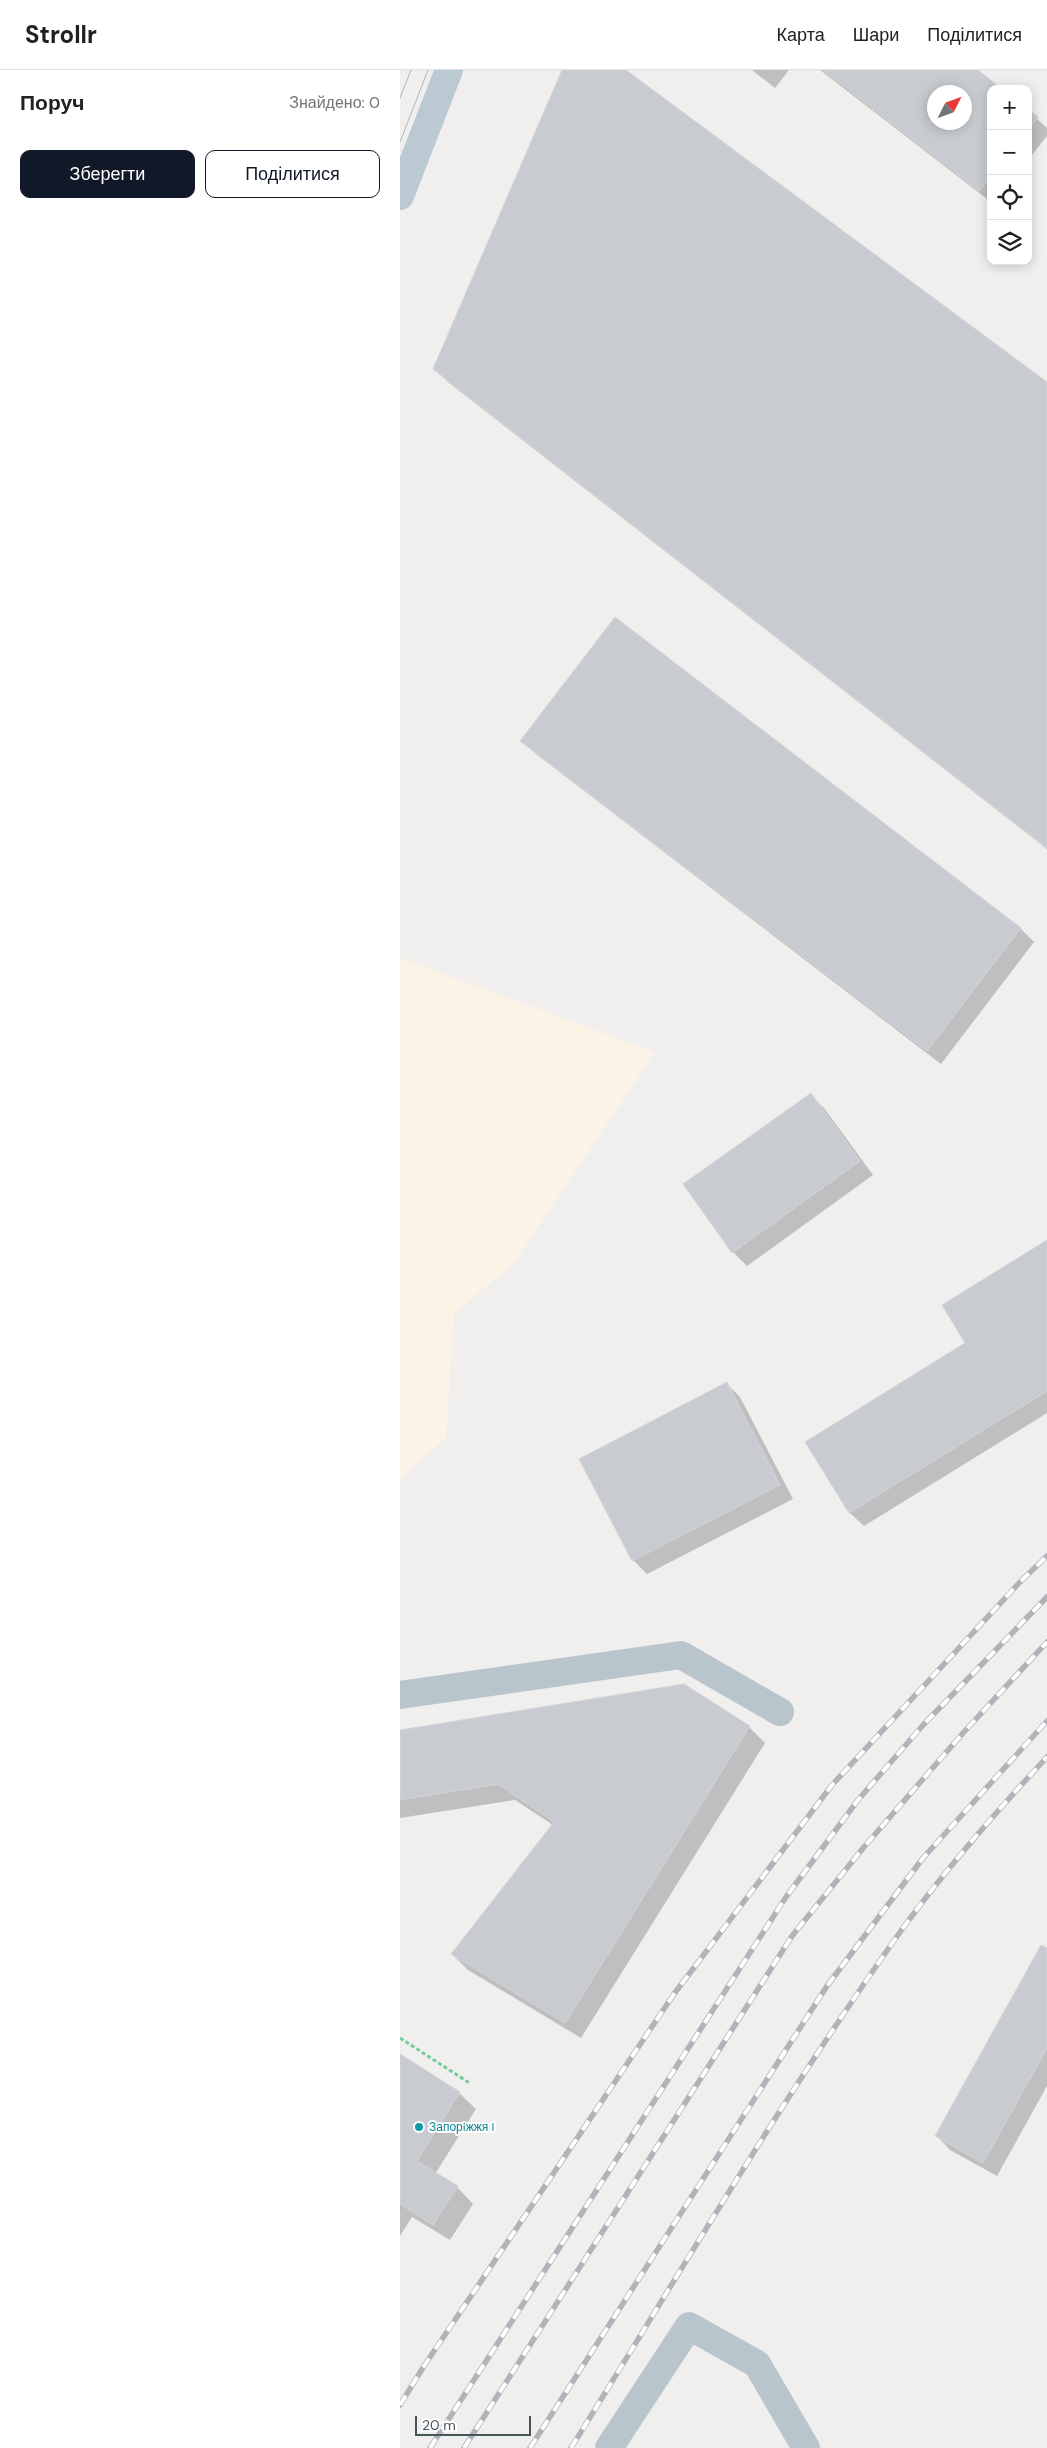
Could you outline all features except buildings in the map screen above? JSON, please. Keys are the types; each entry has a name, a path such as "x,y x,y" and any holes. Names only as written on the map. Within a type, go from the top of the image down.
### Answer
{"main road":[{"path":"400,196 449,70"}],"street":[{"path":"400,1696 681,1655 780,1712"},
{"path":"609,2448 689,2326 757,2364 806,2448"}],"path":[{"path":"400,2038 471,2084"}],"shaded area":[{"path":"400,958 655,1052 514,1263 454,1314 446,1438 400,1478"}],"tram line":[{"path":"400,98 411,70"},
{"path":"400,142 428,70"}],"railway":[{"path":"400,2405 424,2366 674,1994 832,1785 1020,1582 1047,1556"},
{"path":"430,2448 786,1897 858,1800 924,1724 1047,1597"},
{"path":"464,2448 792,1936 864,1847 963,1733 1047,1642"},
{"path":"530,2448 827,1986 923,1858 1047,1721"},
{"path":"571,2448 771,2124 855,1997 933,1888 989,1821 1047,1757"}],"place":[{"name":"Запорiжжя I","path":"419,2127"}]}
